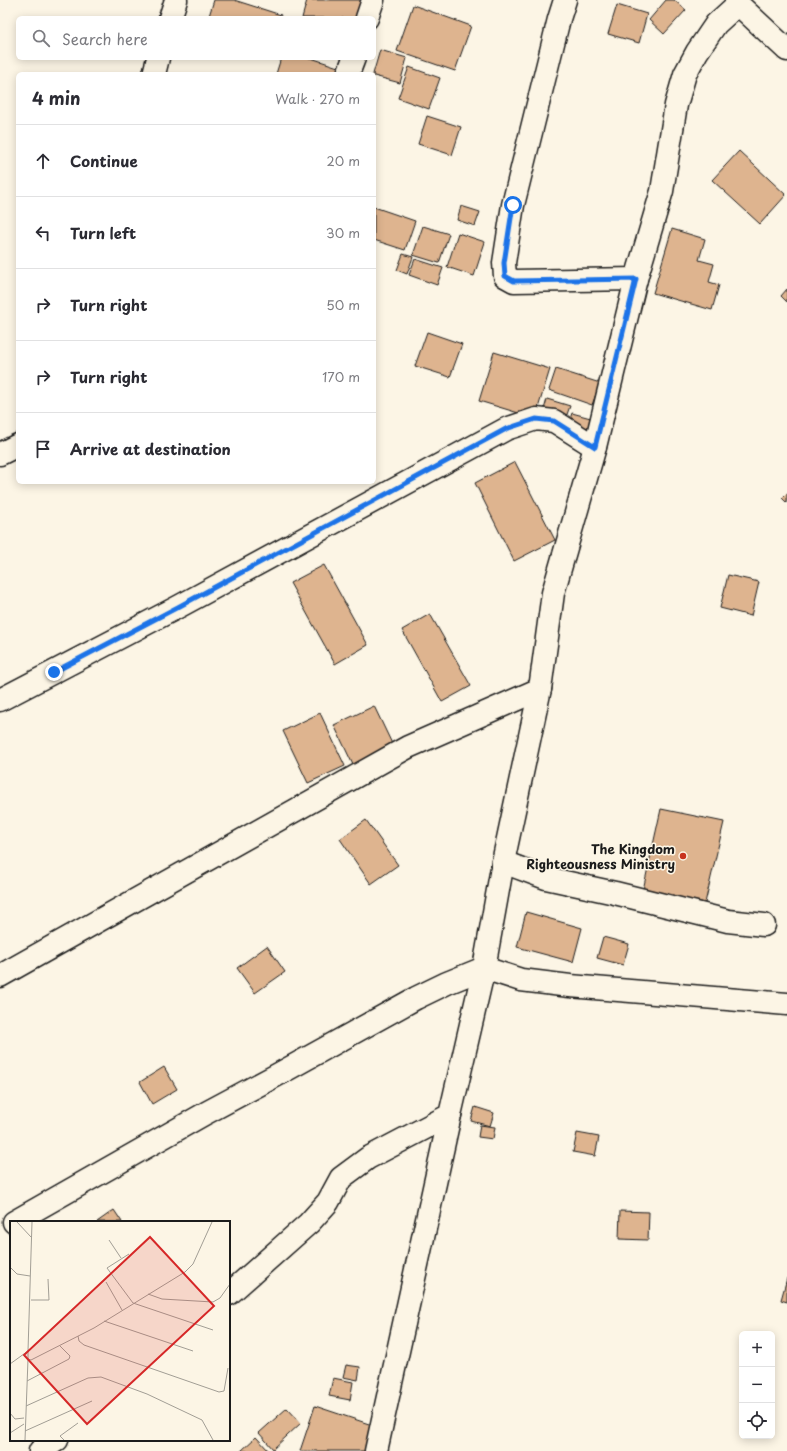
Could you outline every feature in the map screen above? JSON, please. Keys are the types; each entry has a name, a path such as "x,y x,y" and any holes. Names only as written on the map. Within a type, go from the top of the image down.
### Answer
{"street":[{"path":"171,16 176,0"},
{"path":"368,16 373,0"},
{"path":"565,0 513,205 504,263 505,276 514,281 636,279"},
{"path":"376,1451 450,1114 484,968 503,862 540,689 553,593 595,447 636,279 662,190 676,104 685,74 697,52 716,24 736,2 787,50"},
{"path":"154,72 158,60"},
{"path":"349,72 353,60"},
{"path":"0,700 178,607 506,429 536,419 554,421 595,447"},
{"path":"0,454 16,446"},
{"path":"0,976 408,747 540,689"},
{"path":"503,862 546,878 615,893 728,921 764,925"},
{"path":"16,1221 206,1113 416,998 447,983 484,968 521,980 570,986 787,1004"},
{"path":"230,1293 310,1223 328,1202 341,1178 368,1158 450,1114"},
{"path":"0,1230 10,1225"},
{"path":"40,1451 55,1441"}],"building":[{"path":"214,0 234,0 281,15 281,16 209,16"},
{"path":"307,0 370,0 365,16 303,16"},
{"path":"666,0 674,0 686,10 664,34 649,20"},
{"path":"413,5 471,26 455,71 397,51"},
{"path":"617,5 647,14 639,43 608,34"},
{"path":"380,50 407,58 400,83 376,77 376,72 374,72"},
{"path":"280,60 317,60 344,69 343,72 277,72"},
{"path":"409,67 440,78 429,109 398,98"},
{"path":"427,116 461,127 452,155 418,144"},
{"path":"739,151 786,195 760,224 712,180"},
{"path":"461,206 480,212 475,226 457,220"},
{"path":"376,208 415,221 405,250 376,241"},
{"path":"423,226 449,234 439,263 413,255"},
{"path":"672,229 705,239 699,260 714,264 709,282 719,285 712,310 653,293"},
{"path":"458,233 485,242 474,276 447,267"},
{"path":"403,254 413,257 407,274 397,270"},
{"path":"415,259 443,268 437,285 409,275"},
{"path":"787,289 787,302 781,296"},
{"path":"427,332 462,344 450,377 415,366"},
{"path":"494,352 550,369 535,418 479,401"},
{"path":"556,369 600,383 592,405 549,390"},
{"path":"547,399 570,406 565,420 543,413"},
{"path":"572,413 598,420 595,433 568,425"},
{"path":"515,462 555,540 514,561 475,483"},
{"path":"787,493 787,503 782,498"},
{"path":"324,565 368,645 335,664 290,583"},
{"path":"728,575 759,582 751,616 720,608"},
{"path":"430,614 471,686 442,702 402,630"},
{"path":"374,706 395,750 355,769 334,725"},
{"path":"320,713 345,766 308,783 283,731"},
{"name":"The Kingdom Righteousness Ministry","path":"661,809 724,822 705,903 643,890"},
{"path":"366,820 398,865 371,884 340,839"},
{"path":"526,912 582,928 573,962 517,947"},
{"path":"603,937 629,944 623,965 597,958"},
{"path":"267,946 285,972 255,993 237,968"},
{"path":"164,1067 177,1089 152,1104 140,1082"},
{"path":"475,1107 494,1113 490,1126 471,1121"},
{"path":"480,1125 495,1127 493,1139 478,1137"},
{"path":"577,1133 599,1137 595,1156 573,1152"},
{"path":"114,1210 121,1221 98,1221"},
{"path":"620,1211 649,1212 648,1240 619,1239"},
{"path":"787,1278 787,1302 781,1300"},
{"path":"346,1365 360,1367 358,1380 343,1377"},
{"path":"333,1378 353,1382 350,1400 329,1396"},
{"path":"315,1406 378,1427 370,1451 300,1451"},
{"path":"287,1408 301,1423 273,1449 259,1433"},
{"path":"256,1437 269,1451 241,1451"}],"place":[{"name":"The Kingdom Righteousness Ministry","path":"683,856"}],"route":[{"path":"54,672 178,607 506,429 536,419 554,421 595,447 636,279 514,281 505,276 504,263 513,205"}]}
